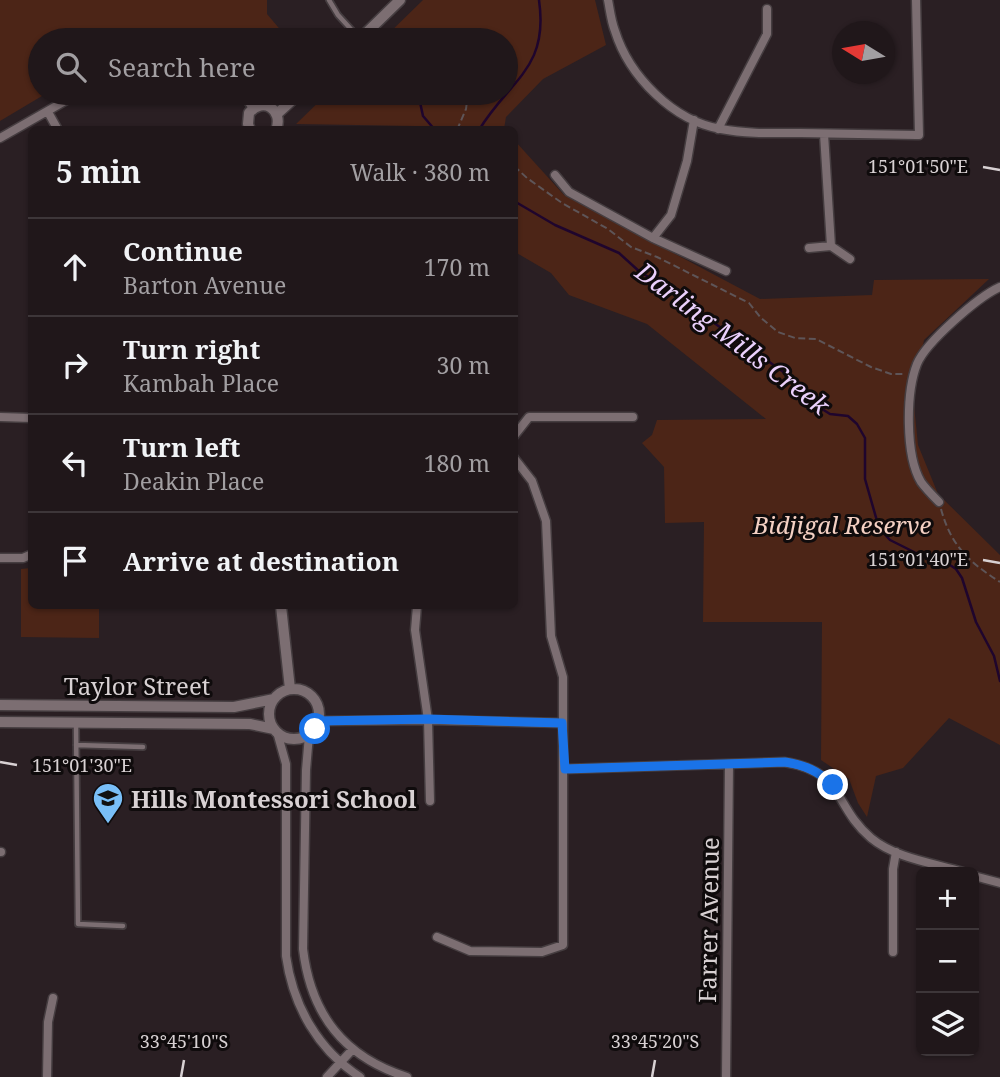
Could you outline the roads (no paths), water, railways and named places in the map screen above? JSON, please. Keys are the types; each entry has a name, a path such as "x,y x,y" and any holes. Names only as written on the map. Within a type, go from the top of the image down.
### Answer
{"street":[{"path":"371,28 400,0"},
{"path":"608,0 615,33 630,62 650,90 671,107 694,120 718,129 757,133 919,135 916,0"},
{"path":"718,129 767,34 767,9"},
{"path":"0,138 59,105"},
{"path":"278,113 287,105"},
{"path":"253,108 270,106 278,113 277,126"},
{"path":"249,126 248,119 253,108"},
{"path":"48,112 56,126"},
{"path":"653,238 670,215 687,161 694,120"},
{"path":"824,134 831,246"},
{"path":"555,175 569,192 653,238 726,271"},
{"path":"808,248 831,246 850,259"},
{"path":"939,502 921,481 911,452 909,401 917,364 930,344 949,326 1000,287"},
{"path":"0,417 28,418"},
{"path":"518,431 529,417 633,417"},
{"path":"437,937 470,951 542,953 563,945 563,677 551,636 545,521 532,481 518,463"},
{"path":"0,558 28,556"},
{"path":"281,609 290,689"},
{"path":"417,609 415,630 428,719 429,801"},
{"path":"360,1077 340,1064 324,1046 300,1008 289,975 286,956 286,764 269,714 274,699 284,690 307,691 320,712 319,721 309,735 306,770 303,949 306,971 321,1011 335,1032 352,1050 370,1062 407,1077"},
{"name":"Taylor Street","path":"0,705 234,706 274,699"},
{"path":"319,721 428,719 562,723"},
{"name":"Taylor Street","path":"0,722 250,724 275,731"},
{"path":"275,731 292,739 309,735"},
{"path":"565,769 785,762 803,765 820,773 833,785 857,826 873,840 895,852 946,867"},
{"name":"Farrer Avenue","path":"726,1077 729,764"},
{"path":"893,952 895,852"},
{"path":"979,878 1000,884"},
{"path":"287,890 304,890"},
{"path":"289,975 306,971"},
{"path":"47,1077 48,1022 53,998"},
{"path":"327,1077 352,1050"}],"lane":[{"path":"329,0 349,28"},
{"path":"76,722 78,924 123,926"},
{"path":"76,745 143,747"}],"waterway":[{"path":"518,79 533,58 538,42 541,23 539,0"},
{"name":"Darling Mills Creek","path":"421,105 423,116 432,126"},
{"path":"482,126 497,105"},
{"name":"Darling Mills Creek","path":"518,203 555,225 619,253 641,273 674,290 693,308 782,371 804,388 822,409 830,414 848,416 857,424 865,438 865,479 879,528 890,540 916,553 944,561 956,569 962,578 976,622 994,656 1000,681"}],"place":[{"name":"Hills Montessori School","path":"108,825"}],"park label":[{"name":"Bidjigal Reserve","path":"842,524"}]}
